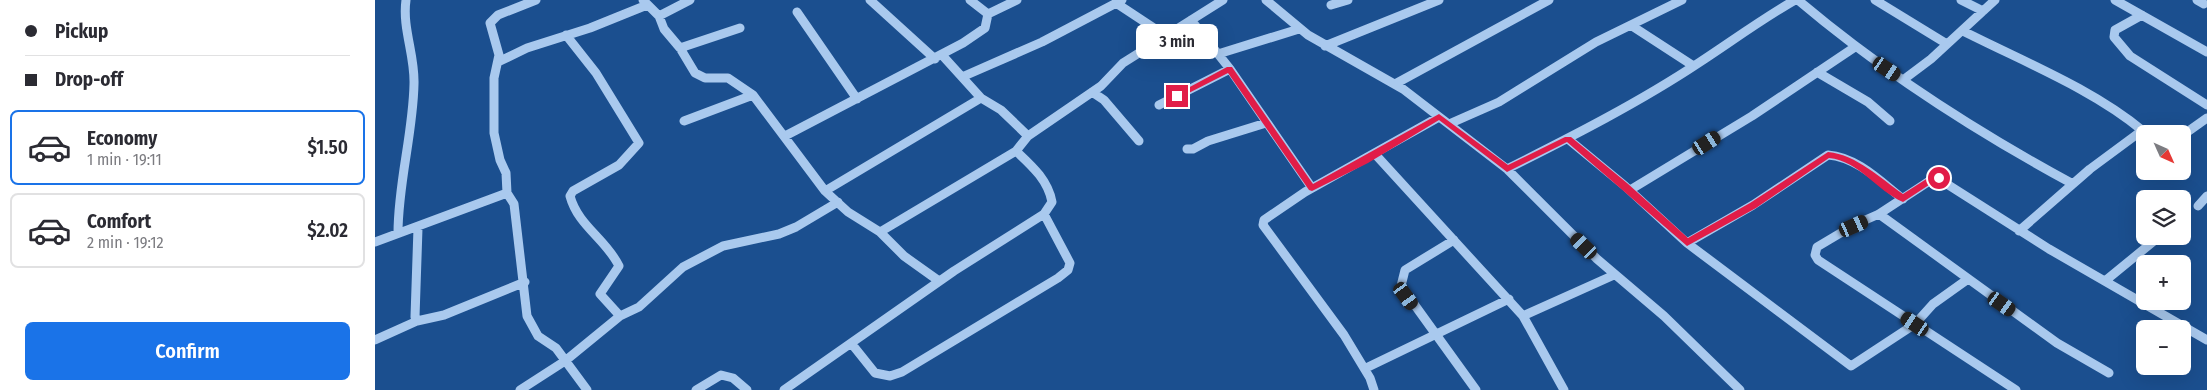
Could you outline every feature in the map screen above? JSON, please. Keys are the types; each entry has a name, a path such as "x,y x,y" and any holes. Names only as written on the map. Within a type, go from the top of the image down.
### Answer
{"street":[{"path":"398,233 399,208 414,84 412,53 404,15 407,0"},
{"path":"536,0 498,15 491,20 499,55 495,78 494,133 500,160 507,173 507,193 514,204 525,282 527,316 538,336 556,348 587,390"},
{"path":"659,16 690,0"},
{"path":"870,0 961,77 981,98 1001,110 1028,136"},
{"path":"970,0 988,14"},
{"path":"988,14 1017,0"},
{"path":"880,232 1016,151 1028,136 1092,92 1123,63 1223,0"},
{"path":"1266,0 1299,29 1325,46 1395,84 1507,169 1614,275 1664,316 1741,390"},
{"path":"1331,5 1348,0"},
{"path":"1325,46 1439,0"},
{"path":"1395,84 1549,0"},
{"path":"1449,124 1499,102 1596,42 1682,0"},
{"path":"1507,169 1568,139 1692,66 1755,23 1796,0 1855,47 1903,80 1991,138 2073,184"},
{"path":"1875,0 1947,44"},
{"path":"1961,0 1983,11"},
{"path":"1903,80 1963,31 1995,0"},
{"path":"2115,0 2207,52"},
{"path":"498,62 527,48 566,35 645,2 659,16 663,29 680,48 695,74 705,78 728,78 753,95 825,191 848,212 880,232 904,256 939,281"},
{"path":"961,77 1042,42 1119,2 1166,36"},
{"path":"797,12 857,99"},
{"path":"785,136 938,57 985,28 988,14"},
{"path":"2142,15 2115,30 2114,37 2121,48 2130,56 2207,105"},
{"path":"1191,20 1229,69 1312,188"},
{"path":"1632,26 1692,66"},
{"path":"680,48 740,28"},
{"path":"1218,54 1299,29"},
{"path":"1963,31 2107,104 2136,125"},
{"path":"566,35 596,73 639,143 620,164 578,188 570,196 572,206 585,228 615,253 619,266 600,294 620,316"},
{"path":"1630,190 1752,116 1855,47"},
{"path":"1159,105 1229,69"},
{"path":"1817,72 1868,102 1890,121"},
{"path":"1092,92 1104,100 1139,141"},
{"path":"684,121 753,95"},
{"path":"825,191 981,98"},
{"path":"1374,390 1374,386 1365,368 1295,265 1263,225 1264,220 1312,188 1439,116"},
{"path":"2191,129 2207,118"},
{"path":"1187,149 1193,149 1208,141 1266,123"},
{"path":"2019,231 2073,184 2136,136"},
{"path":"1568,139 1630,190 1687,243 1851,366 1915,324 1933,304 1968,279"},
{"path":"784,390 939,281 1044,214 1053,202 1052,192 1047,184 1016,151"},
{"path":"1375,154 1523,316 1564,390"},
{"path":"1687,243 1746,210 1828,155 1841,156 1903,199"},
{"path":"2016,390 1818,260 1815,255 1817,247 1879,214 1933,178 1939,178 2019,231 2207,340"},
{"path":"375,242 418,228 507,193"},
{"path":"2198,206 2207,196"},
{"path":"519,390 565,361 620,316 639,307 683,267 723,246 779,234 796,227 838,202"},
{"path":"851,344 875,373 890,376 974,330 1058,278 1068,270 1070,263 1044,214"},
{"path":"1879,214 2057,343 2109,373"},
{"path":"417,321 415,317 418,228"},
{"path":"1455,240 1405,270 1401,279 1401,286 1434,335 1477,390"},
{"path":"2105,281 2149,245"},
{"path":"1523,316 1614,275"},
{"path":"375,340 396,329 417,321 437,317 525,282"},
{"path":"1365,368 1509,299"},
{"path":"696,390 719,374 725,374 747,390"}],"route":[{"path":"1177,96 1229,69 1312,188 1390,146 1439,116 1507,169 1568,139 1625,186 1687,243 1753,205 1828,155 1841,156 1903,199 1933,178 1939,178"}]}
